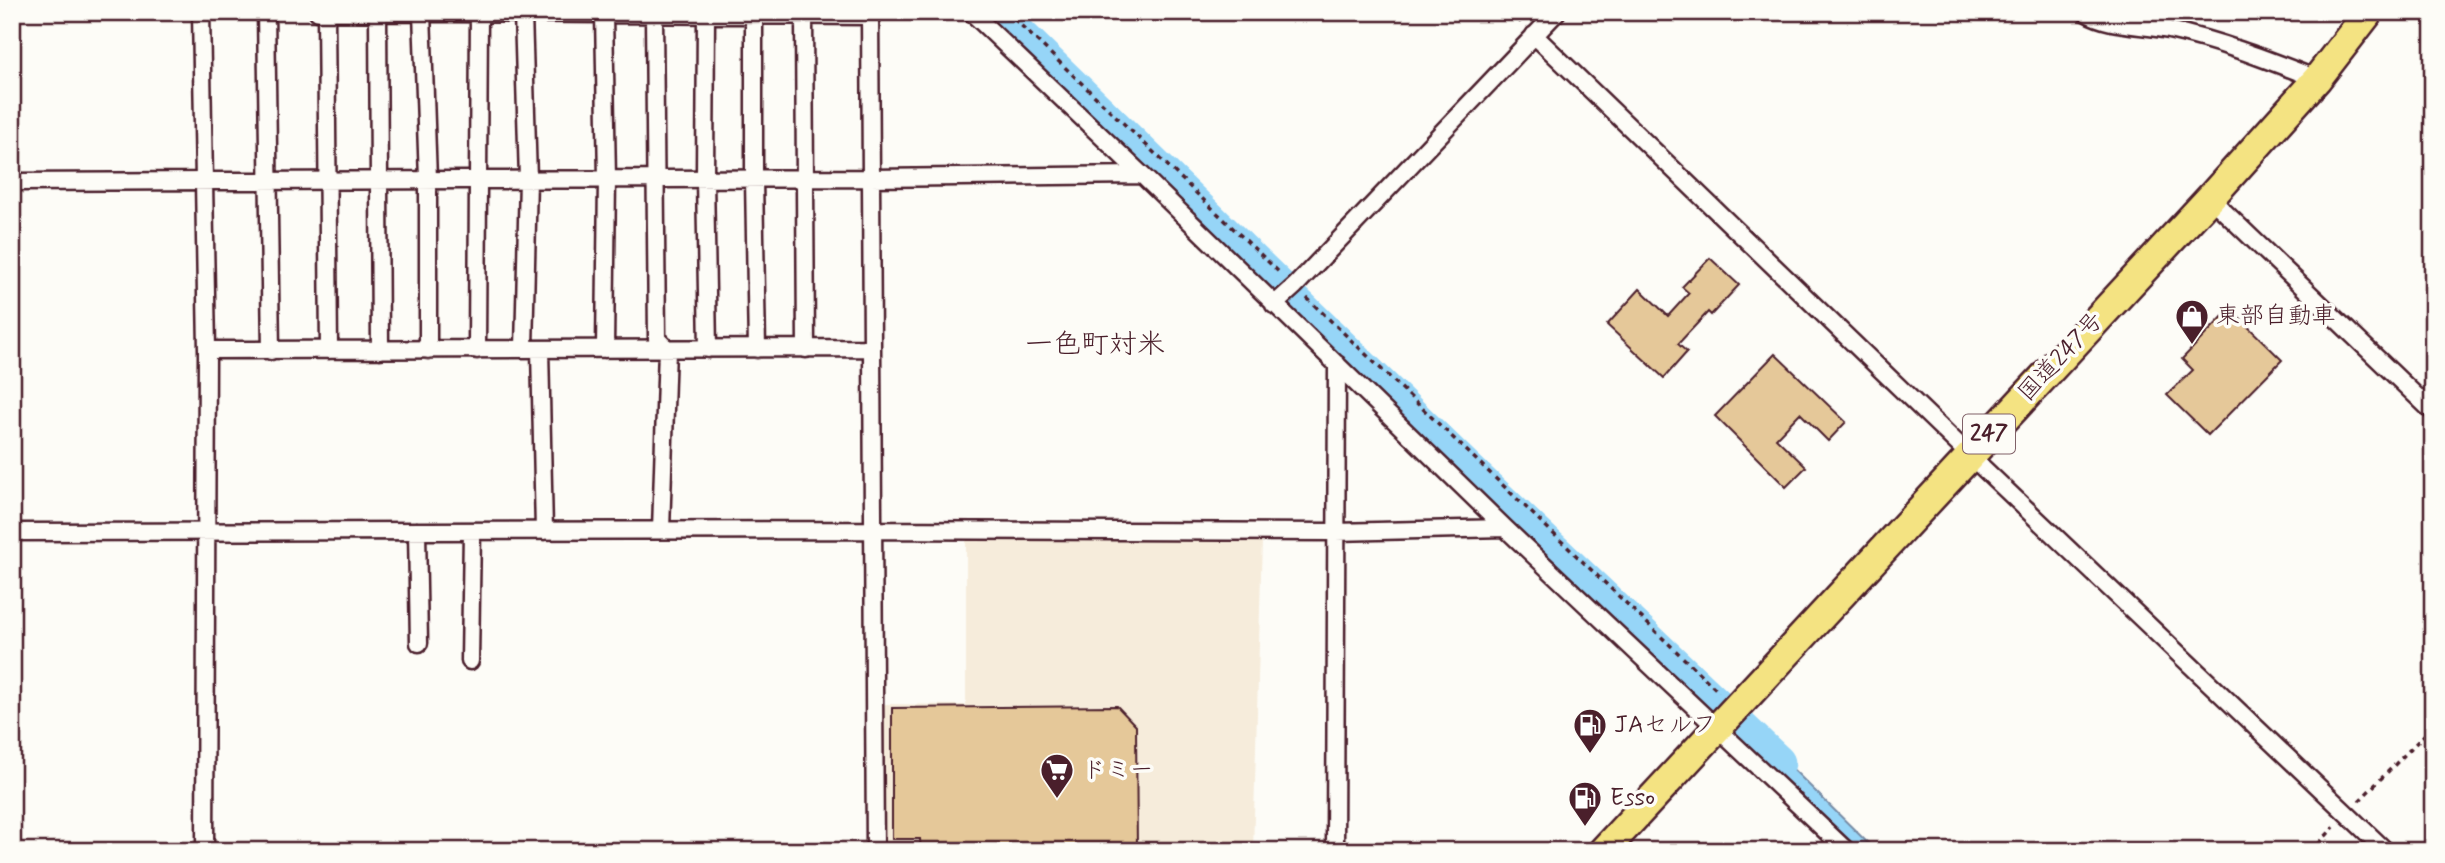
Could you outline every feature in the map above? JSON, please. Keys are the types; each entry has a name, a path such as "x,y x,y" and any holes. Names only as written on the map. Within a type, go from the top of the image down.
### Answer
{"highway":[{"name":"国道247号","path":"1603,851 2210,198 2317,79 2369,12"}],"street":[{"path":"201,12 207,351 205,851"},
{"path":"266,12 271,351"},
{"path":"318,12 804,16 870,14 875,851"},
{"path":"326,12 328,350"},
{"path":"971,12 1142,174 1505,528 1727,718 1847,851"},
{"path":"1274,305 1557,12"},
{"path":"2085,12 2098,20 2168,30 2235,47 2317,79"},
{"path":"378,13 380,350"},
{"path":"422,13 428,179 428,350"},
{"path":"477,350 479,13"},
{"path":"523,14 532,349 544,531"},
{"path":"604,14 606,349"},
{"path":"654,15 657,339 667,349 661,530"},
{"path":"706,15 708,349"},
{"path":"754,15 757,349"},
{"path":"804,16 807,349"},
{"path":"1534,35 1969,455 2386,851"},
{"path":"12,181 870,178 1142,174"},
{"path":"2210,198 2433,412"},
{"path":"207,351 871,348"},
{"path":"1335,851 1337,364"},
{"path":"12,532 1335,532 1505,528"},
{"path":"417,531 419,643"},
{"path":"470,660 472,531"}],"path":[{"path":"1007,12 1295,286 1727,718"},
{"path":"2312,851 2433,726"}],"shaded area":[{"path":"966,536 1262,540 1253,851 880,851 881,704 966,705"}],"water":[{"path":"1745,722 1876,851 1858,851 1736,733"}],"building":[{"path":"1710,258 1739,285 1711,315 1708,312 1678,344 1687,352 1664,378 1607,325 1640,289 1668,316 1689,293 1682,287"},
{"path":"2230,309 2282,360 2208,435 2167,395 2193,370 2182,359"},
{"path":"1775,354 1846,422 1828,441 1800,413 1776,438 1806,467 1786,487 1715,416"},
{"path":"1117,706 1136,726 1137,851 921,851 920,839 892,839 892,708"}],"waterway":[{"path":"995,12 1465,468 1777,763"}],"place":[{"name":"東部自動車","path":"2192,346"},
{"name":"JAセルフ","path":"1590,755"},
{"name":"ドミー","path":"1057,800"},
{"name":"Esso","path":"1585,828"}],"district":[{"name":"一色町対米","path":"1095,345"}]}
